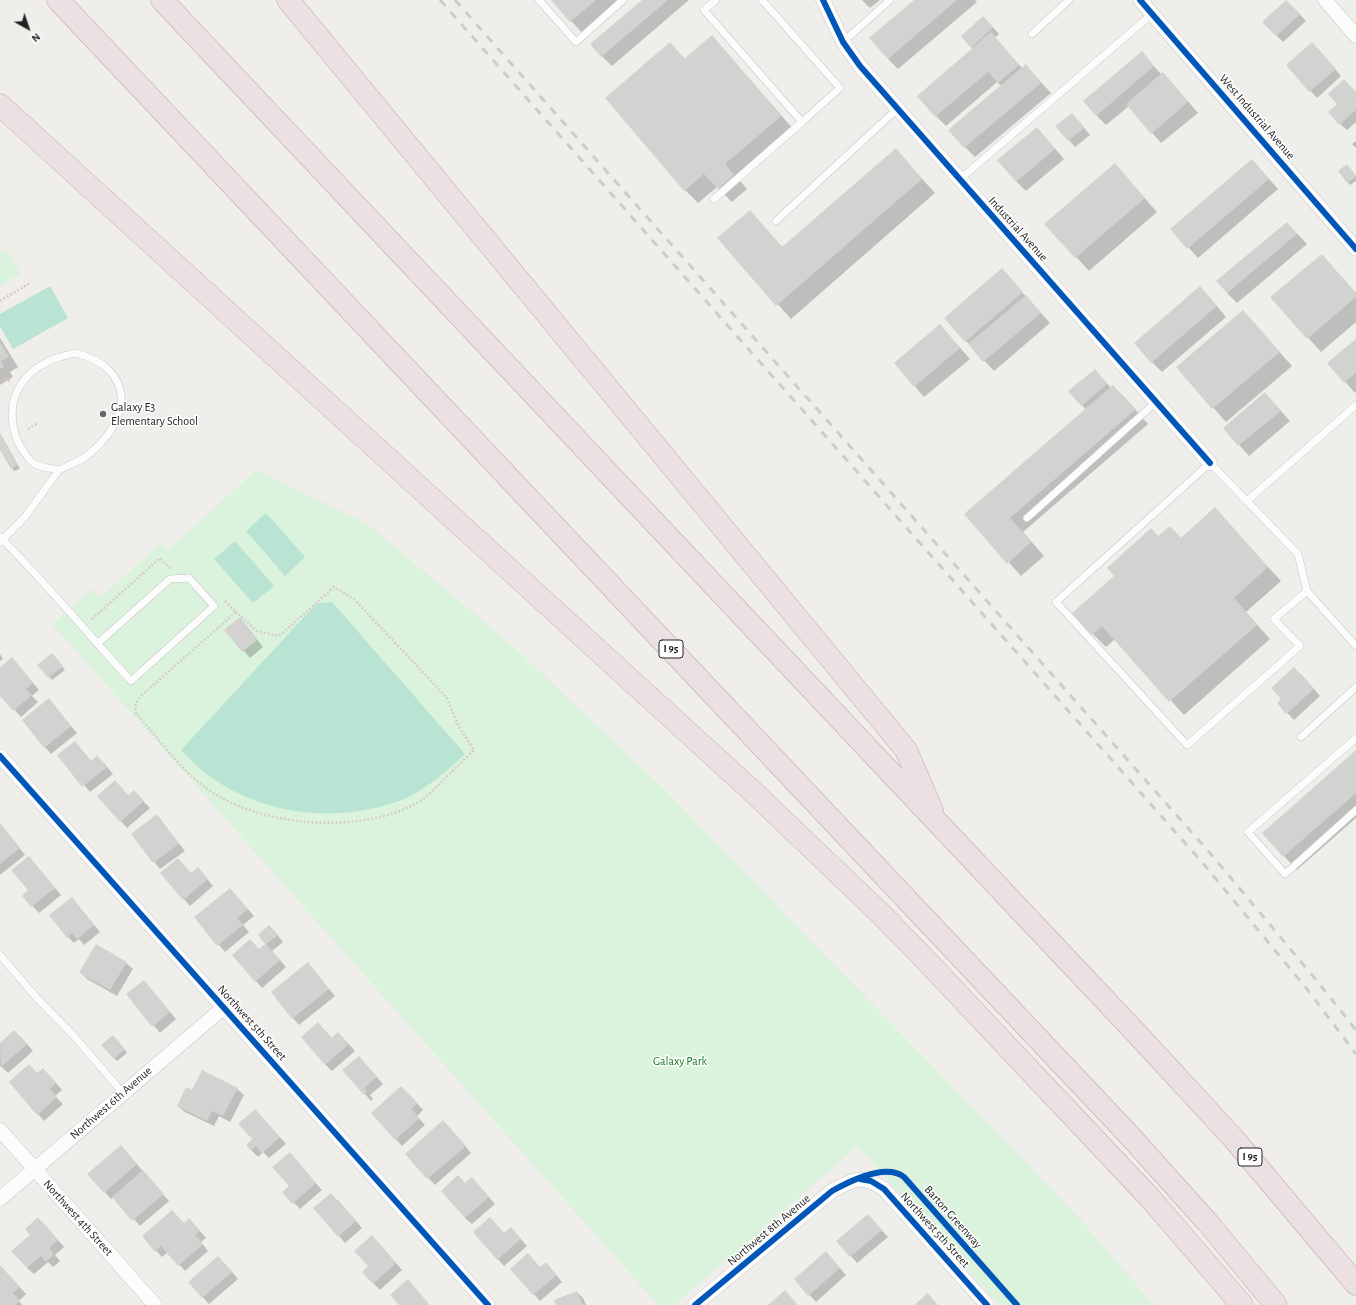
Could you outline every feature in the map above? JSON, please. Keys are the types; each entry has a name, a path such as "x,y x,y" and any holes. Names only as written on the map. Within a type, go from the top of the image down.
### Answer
{"highway":[{"name":"I 95","path":"58,0 1128,1135 1208,1223 1276,1305"},
{"name":"I 95","path":"162,0 1233,1138 1356,1284"},
{"path":"288,0 906,750 938,824"},
{"path":"0,105 751,790 838,872 898,931 1125,1171 1188,1240 1242,1305"}],"street":[{"name":"Industrial Avenue","path":"824,0 843,42 860,66 958,180 1210,463"},
{"name":"West Industrial Avenue","path":"1140,0 1356,249"},
{"path":"1325,0 1356,36"},
{"name":"Northwest 5th Street","path":"0,756 488,1305"},
{"name":"Northwest 6th Avenue","path":"0,1199 223,1008"},
{"name":"Northwest 4th Street","path":"0,1130 155,1305"},
{"name":"Northwest 5th Street","path":"860,1179 871,1180 884,1189 987,1305"},
{"name":"Northwest 8th Avenue","path":"695,1305 832,1191 850,1181 860,1179"}],"lane":[{"path":"539,0 576,42 623,0"},
{"path":"716,0 704,10 802,122"},
{"path":"714,200 840,88 762,0"},
{"path":"843,42 890,0"},
{"path":"1032,34 1069,0"},
{"path":"958,180 1152,14"},
{"path":"776,221 897,109"},
{"path":"59,470 35,464 23,450 11,427 8,414 8,400 15,385 31,370 57,356 76,352 92,357 105,366 114,377 120,388 120,412 117,422 106,437 88,455 59,470 24,518 1,540 131,681 214,606 189,578 170,579 97,644"},
{"path":"1027,518 1156,402"},
{"path":"1247,502 1356,405"},
{"path":"1307,591 1274,618 1300,646 1187,745 1056,602 1210,463 1298,554 1307,591 1356,646"},
{"path":"1301,737 1356,687"},
{"path":"1356,738 1248,832 1285,874 1356,810"},
{"path":"0,955 36,997 74,1036 122,1094"}],"path":[{"path":"0,301 30,283"},
{"path":"28,429 38,423"},
{"path":"92,619 160,558 170,569 177,568"},
{"path":"221,597 257,631 279,636 334,587 354,599 447,698 459,727 474,750 417,804 370,819 332,823 299,821 267,816 239,805 204,786 162,743 136,713 135,709 137,700 142,695 236,612"}],"green space":[{"path":"7,249 21,273 0,286 0,253"},
{"path":"50,286 68,318 13,349 0,326 0,314"},
{"name":"Galaxy Park","path":"256,470 368,524 515,648 662,787 1073,1211 1154,1305 999,1305 858,1146 675,1305 658,1305 52,624 92,589 100,598 161,543 168,550"},
{"path":"266,513 305,557 285,576 246,531"},
{"path":"235,541 274,586 253,603 214,559"},
{"path":"332,602 465,754 436,779 412,795 379,807 353,812 300,812 249,798 225,786 203,771 181,750 317,603"}],"building":[{"path":"551,0 596,0 570,22"},
{"path":"642,0 668,0 601,57 590,44"},
{"path":"914,0 957,0 888,59 869,38"},
{"path":"1286,0 1300,14 1276,36 1262,22"},
{"path":"983,16 993,27 971,48 961,36"},
{"path":"991,32 1019,65 998,83 988,72 935,117 917,96"},
{"path":"712,35 781,116 725,164 734,175 718,189 704,174 684,191 605,98 670,42 684,59"},
{"path":"1312,42 1336,69 1309,92 1286,65"},
{"path":"1142,51 1154,66 1096,116 1083,101"},
{"path":"1026,64 1041,83 964,148 948,130"},
{"path":"1163,72 1188,102 1151,134 1126,104"},
{"path":"1344,79 1356,92 1356,110 1339,125 1328,112 1337,104 1328,94"},
{"path":"1072,113 1084,128 1068,141 1055,126"},
{"path":"1037,127 1055,149 1016,182 997,160"},
{"path":"896,148 922,179 776,306 717,238 750,210 782,247"},
{"path":"1252,159 1269,179 1187,249 1170,229"},
{"path":"1115,163 1145,198 1075,258 1044,224"},
{"path":"1347,164 1356,176 1347,183 1338,171"},
{"path":"1287,222 1297,234 1227,293 1216,281"},
{"path":"1322,254 1356,294 1356,297 1307,339 1270,297"},
{"path":"1002,268 1023,292 965,342 944,318"},
{"path":"1200,286 1217,306 1151,363 1134,343"},
{"path":"1026,295 1041,313 983,362 968,344"},
{"path":"1243,310 1280,352 1212,409 1176,367"},
{"path":"940,324 960,348 914,387 894,363"},
{"path":"1356,339 1356,373 1344,383 1327,363"},
{"path":"0,342 9,357 1,361 4,367 0,369"},
{"path":"1095,369 1107,384 1081,406 1068,391"},
{"path":"1113,385 1135,410 1010,518 1031,542 1007,564 964,514"},
{"path":"1265,392 1281,411 1238,446 1223,428"},
{"path":"0,433 17,465 11,469 0,450"},
{"path":"1215,507 1268,567 1234,598 1257,625 1169,702 1102,626 1092,635 1072,613 1114,576 1107,568 1151,528 1158,536 1170,526 1181,538"},
{"path":"240,617 257,640 242,652 224,630"},
{"path":"52,653 63,666 48,678 37,665"},
{"path":"12,657 33,683 26,689 32,695 13,711 0,696 0,667"},
{"path":"1294,667 1314,689 1286,714 1277,703 1281,699 1271,688"},
{"path":"49,698 71,726 44,748 22,720"},
{"path":"75,741 91,761 97,755 107,767 82,787 57,755"},
{"path":"1356,750 1356,793 1283,857 1262,833"},
{"path":"115,780 128,795 134,790 144,801 120,822 97,796"},
{"path":"157,814 179,844 153,863 131,834"},
{"path":"0,823 20,848 0,864"},
{"path":"29,856 55,888 31,907 22,896 28,890 11,870"},
{"path":"178,858 191,873 198,867 208,879 183,900 160,873"},
{"path":"230,888 248,909 237,918 243,925 217,946 194,917"},
{"path":"72,897 94,925 77,939 72,933 67,938 49,915"},
{"path":"269,925 278,935 266,944 280,960 255,982 232,955 250,939 259,949 265,944 258,935"},
{"path":"96,944 127,962 110,990 79,973"},
{"path":"308,962 329,989 292,1019 271,992"},
{"path":"144,980 170,1012 152,1027 126,994"},
{"path":"318,1022 331,1038 338,1032 349,1044 325,1065 301,1037"},
{"path":"14,1030 27,1044 1,1067 0,1043"},
{"path":"113,1035 125,1049 114,1059 101,1045"},
{"path":"359,1056 377,1077 364,1088 367,1092 364,1095 342,1070"},
{"path":"29,1064 37,1073 43,1068 56,1083 50,1089 57,1097 37,1115 9,1082"},
{"path":"202,1070 238,1088 223,1116 212,1111 207,1121 177,1106 186,1087 192,1090"},
{"path":"401,1086 417,1103 411,1109 420,1118 395,1140 371,1113"},
{"path":"255,1109 280,1137 262,1153 256,1146 251,1151 246,1145 252,1139 238,1124"},
{"path":"443,1120 466,1146 427,1179 405,1154"},
{"path":"121,1145 137,1164 104,1193 87,1174"},
{"path":"290,1152 316,1183 292,1204 282,1192 289,1186 272,1167"},
{"path":"143,1170 164,1194 132,1221 112,1197"},
{"path":"458,1175 465,1183 472,1177 489,1197 465,1218 441,1191"},
{"path":"331,1193 356,1221 338,1237 313,1208"},
{"path":"172,1210 184,1223 189,1218 200,1231 195,1235 203,1244 178,1266 161,1246 155,1252 142,1236"},
{"path":"868,1214 882,1230 850,1257 836,1241"},
{"path":"38,1217 58,1240 49,1248 54,1254 46,1262 41,1256 27,1268 11,1251 30,1235 25,1229"},
{"path":"490,1217 504,1233 511,1227 521,1239 497,1260 473,1232"},
{"path":"372,1235 396,1263 373,1284 362,1272 368,1266 354,1251"},
{"path":"826,1251 840,1268 808,1296 794,1279"},
{"path":"528,1253 540,1267 546,1262 557,1275 533,1295 510,1269"},
{"path":"218,1256 232,1272 202,1298 188,1282"},
{"path":"0,1265 20,1287 13,1293 20,1301 15,1305 0,1305"},
{"path":"408,1279 430,1305 399,1305 390,1295"},
{"path":"785,1290 798,1305 768,1305"},
{"path":"577,1291 583,1305 556,1305 554,1300"},
{"path":"928,1293 938,1305 914,1305"}],"railway":[{"path":"440,0 1201,861 1307,989 1356,1054"},
{"path":"455,0 1210,853 1356,1030"}],"cycle path":[{"path":"823,0 843,42 860,66 1210,463"},
{"path":"1140,0 1356,249"},
{"path":"0,756 488,1305"},
{"name":"Barton Greenway","path":"695,1305 832,1191 858,1178 888,1172 896,1173 904,1177 1017,1305"},
{"path":"860,1179 871,1181 884,1189 987,1305"}],"place":[{"name":"Galaxy E3 Elementary School","path":"103,414"}]}
